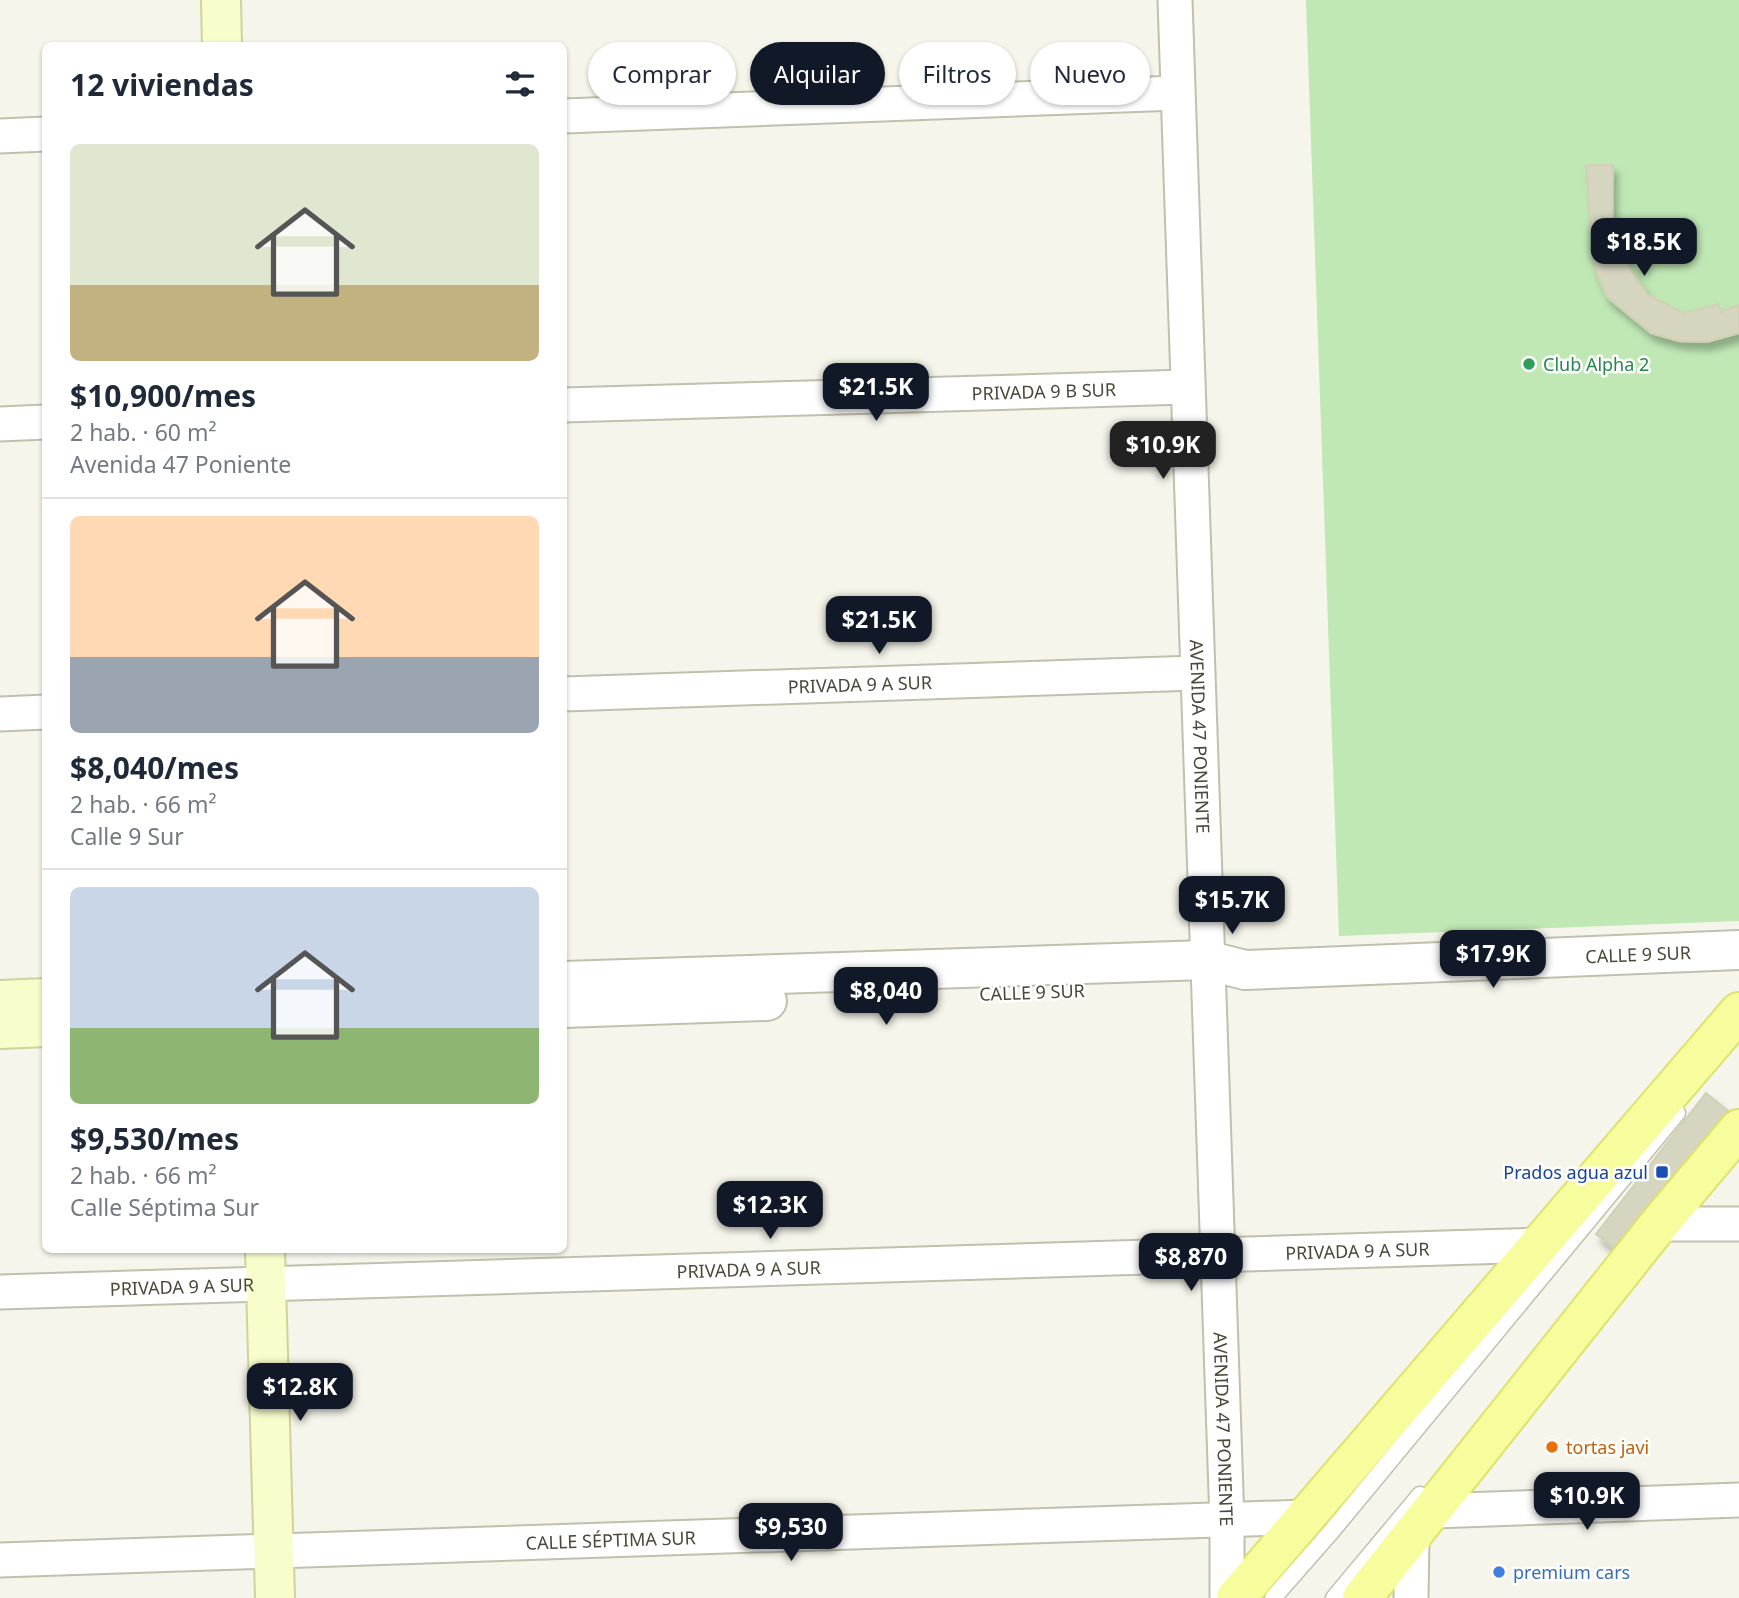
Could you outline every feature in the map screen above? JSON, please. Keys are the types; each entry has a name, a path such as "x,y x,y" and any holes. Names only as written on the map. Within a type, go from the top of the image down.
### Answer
{"main road":[{"path":"221,0 222,42"},
{"path":"0,1000 42,998"},
{"path":"1236,1598 1739,1012"},
{"path":"0,1029 42,1027"},
{"path":"1362,1598 1425,1511 1739,1129"},
{"path":"265,1266 275,1598"}],"street":[{"name":"AVENIDA 47 PONIENTE","path":"1175,0 1206,973 1227,1522 1227,1598"},
{"path":"567,116 1177,93"},
{"path":"0,136 42,134"},
{"name":"PRIVADA 9 B SUR","path":"567,405 1187,387"},
{"path":"0,424 42,422"},
{"name":"PRIVADA 9 A SUR","path":"567,694 1196,673"},
{"path":"0,714 42,712"},
{"name":"CALLE 9 SUR","path":"567,1008 1245,970 1739,950"},
{"name":"CALLE 9 SUR","path":"567,981 1206,973"},
{"path":"1659,1224 1739,1224"},
{"name":"PRIVADA 9 A SUR","path":"0,1292 265,1266 1217,1255 1541,1245"},
{"path":"1411,1598 1425,1511 1739,1500"},
{"name":"CALLE SÉPTIMA SUR","path":"0,1560 1227,1522 1306,1517"}],"lane":[{"path":"1273,1598 1331,1532 1686,1102"},
{"path":"1466,1440 1739,1112"},
{"path":"1334,1598 1425,1511"}],"green space":[{"name":"Club Alpha 2","path":"1306,0 1739,0 1739,921 1339,936"}],"building":[{"path":"1586,165 1613,165 1612,239 1620,238 1624,260 1648,295 1683,313 1718,304 1721,312 1739,305 1739,333 1707,342 1679,341 1651,333 1607,297 1594,267"},
{"name":"Prados agua azul","path":"1706,1093 1728,1111 1618,1251 1596,1234"}],"place":[{"name":"Club Alpha 2","path":"1529,364"},
{"name":"Prados agua azul","path":"1662,1172"},
{"name":"tortas javi","path":"1552,1447"},
{"name":"premium cars","path":"1499,1572"}]}
